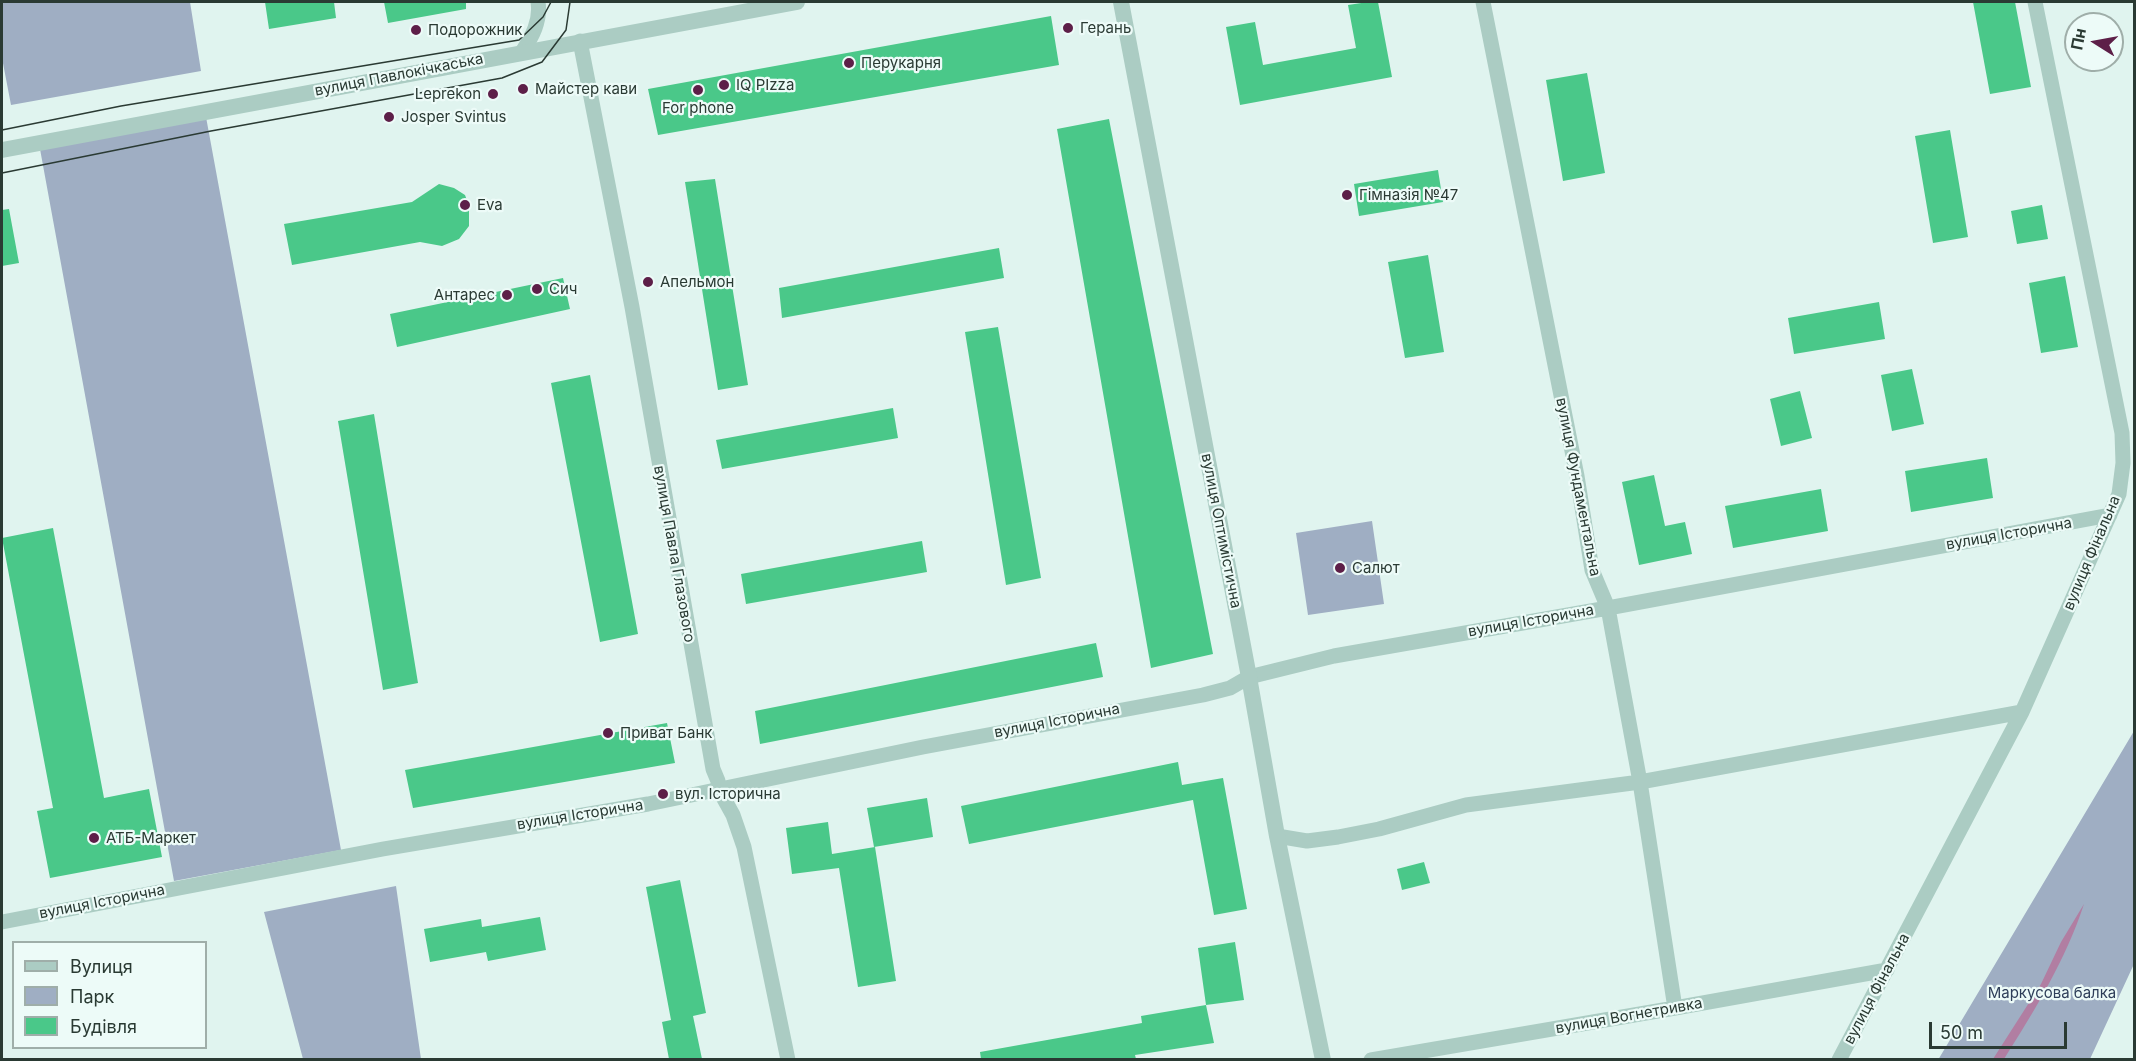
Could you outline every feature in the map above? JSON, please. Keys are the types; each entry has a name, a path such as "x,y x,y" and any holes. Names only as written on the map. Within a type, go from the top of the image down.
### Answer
{"street":[{"path":"522,52 534,34 540,9 538,2"},
{"name":"вулиця Павлокічкаська","path":"2,150 797,2"},
{"name":"вулиця Оптимістична","path":"1121,2 1250,677 1277,836 1323,1059"},
{"name":"вулиця Фундаментальна","path":"1483,2 1576,476 1592,570 1608,608 1640,782 1675,1008"},
{"name":"вулиця Фінальна","path":"1839,1059 2022,712 2119,494 2123,463 2122,433 2035,2"},
{"name":"вулиця Павла Глазового","path":"580,41 632,307 713,769 718,788 733,815 744,848 788,1059"},
{"name":"вулиця Історична","path":"2,919 383,849 648,804 923,747 1216,692 1237,685 1250,677 1345,654 2110,515"},
{"path":"1277,836 1307,841 1338,837 1379,829 1466,805 1640,782 2022,712"},
{"name":"вулиця Вогнетривка","path":"1371,1059 1887,970"}],"green space":[{"path":"2,2 190,2 201,71 11,105 2,58"},
{"path":"206,117 341,850 174,881 40,149"},
{"name":"Салют","path":"1372,521 1384,604 1308,615 1296,533"},
{"name":"Маркусова балка","path":"2134,731 2134,964 2090,1059 1938,1060"},
{"path":"396,886 421,1059 303,1059 264,912"}],"shaded area":[{"path":"2084,904 2068,945 2038,1003 2004,1059 1993,1059 2041,984 2061,942"}],"building":[{"path":"265,2 334,2 336,18 269,29"},
{"path":"384,2 466,2 466,9 388,23"},
{"path":"1378,2 1392,77 1240,105 1226,27 1255,22 1263,65 1356,48 1348,5"},
{"path":"1973,2 2015,2 2031,87 1990,94"},
{"path":"1051,16 1059,65 658,135 648,89"},
{"path":"1587,73 1605,173 1563,181 1546,80"},
{"path":"1109,119 1213,654 1151,668 1057,129"},
{"path":"1950,130 1968,237 1933,243 1915,136"},
{"path":"1438,170 1443,202 1359,216 1354,184"},
{"path":"715,179 748,385 718,390 685,182"},
{"path":"439,184 454,188 465,195 469,206 469,226 459,239 442,246 420,242 292,265 284,224 412,202"},
{"path":"2042,205 2048,239 2017,244 2011,211"},
{"path":"9,209 19,263 2,266 2,210"},
{"path":"999,248 1004,278 782,318 779,288"},
{"path":"1428,255 1444,352 1405,358 1388,262"},
{"path":"2065,276 2078,347 2041,353 2029,283"},
{"path":"563,278 570,309 397,347 390,314"},
{"path":"1879,302 1885,339 1794,354 1788,318"},
{"path":"998,327 1041,578 1006,585 965,332"},
{"path":"1912,369 1924,424 1892,431 1881,375"},
{"path":"590,375 638,634 600,642 551,383"},
{"path":"1800,391 1812,438 1781,446 1770,399"},
{"path":"893,408 898,438 722,469 716,440"},
{"path":"374,414 418,683 383,690 338,421"},
{"path":"1987,458 1993,498 1911,512 1905,471"},
{"path":"1654,475 1665,526 1685,522 1692,554 1639,565 1622,482"},
{"path":"1821,489 1828,531 1733,548 1725,506"},
{"path":"53,528 104,798 149,789 162,857 50,878 37,811 53,808 2,538"},
{"path":"922,541 927,572 746,604 741,574"},
{"path":"1096,643 1103,677 760,744 755,711"},
{"path":"667,723 675,763 413,808 405,770"},
{"path":"1178,762 1182,785 1223,778 1247,909 1214,915 1193,800 969,844 961,806"},
{"path":"927,798 933,837 874,847 867,808"},
{"path":"828,822 832,854 875,847 896,981 858,987 839,868 792,874 786,828"},
{"path":"1424,862 1430,883 1402,890 1397,869"},
{"path":"680,880 706,1013 693,1016 702,1059 669,1059 662,1022 671,1020 646,887"},
{"path":"540,917 546,950 488,961 486,952 430,962 424,929 481,919 482,927"},
{"path":"1235,942 1244,1000 1206,1005 1198,948"},
{"path":"1206,1005 1214,1043 1135,1055 1136,1059 981,1059 980,1052 1142,1023 1141,1016"}],"tram line":[{"path":"2,130 121,106 519,40 543,17 551,2"},
{"path":"2,173 211,131 502,78 542,62 566,30 570,2"}],"place":[{"name":"Герань","path":"1068,28"},
{"name":"Подорожник","path":"416,30"},
{"name":"Перукарня","path":"849,63"},
{"name":"IQ PIzza","path":"724,85"},
{"name":"Майстер кави","path":"523,89"},
{"name":"For phone","path":"698,90"},
{"name":"Leprekon","path":"493,94"},
{"name":"Josper Svintus","path":"389,117"},
{"name":"Гімназія №47","path":"1347,195"},
{"name":"Eva","path":"465,205"},
{"name":"Апельмон","path":"648,282"},
{"name":"Сич","path":"537,289"},
{"name":"Антарес","path":"507,295"},
{"name":"Салют","path":"1340,568"},
{"name":"Приват Банк","path":"608,733"},
{"name":"вул. Історична","path":"663,794"},
{"name":"АТБ-Маркет","path":"94,838"}]}
